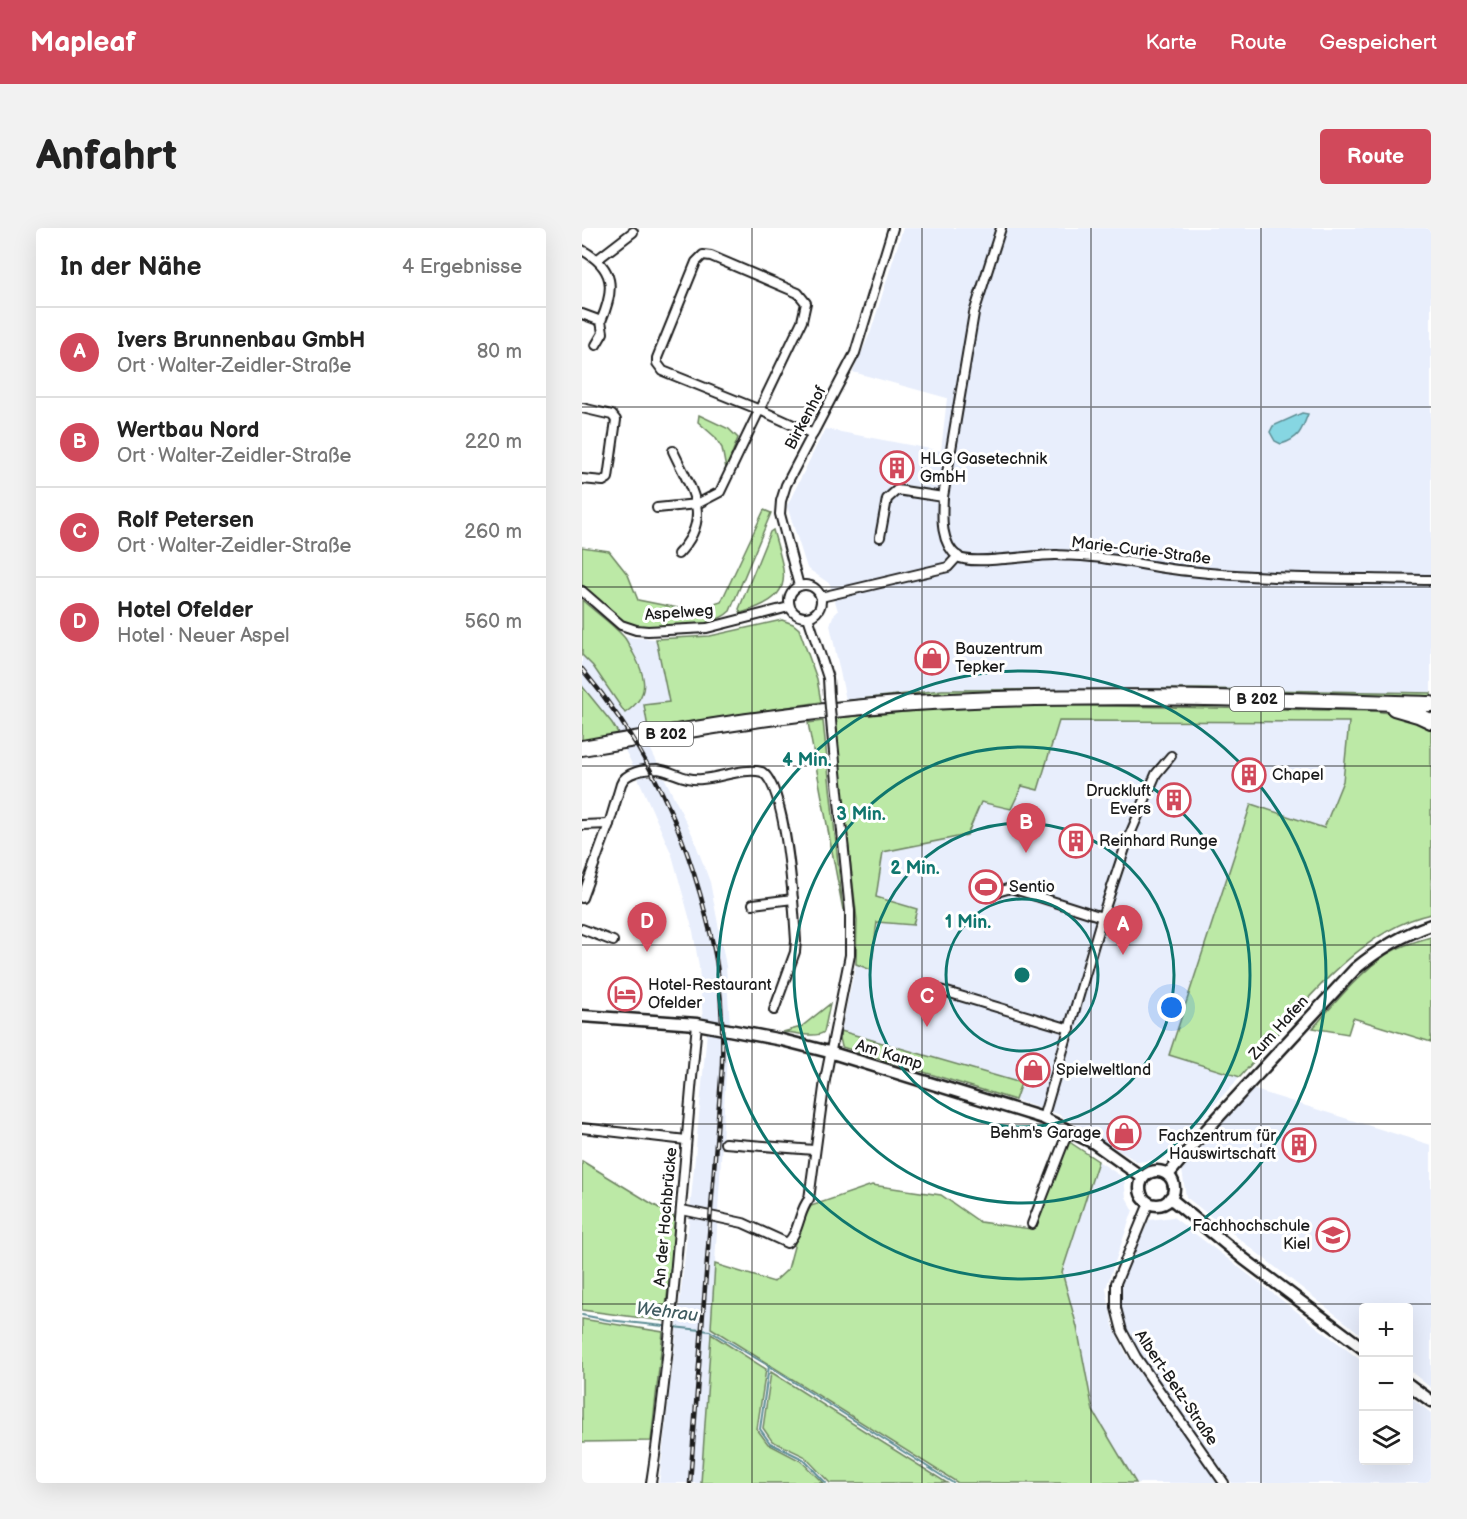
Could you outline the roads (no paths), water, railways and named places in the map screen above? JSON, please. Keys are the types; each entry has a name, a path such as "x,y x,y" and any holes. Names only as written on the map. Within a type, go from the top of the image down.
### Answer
{"highway":[{"name":"B 202","path":"582,748 750,720 910,704 1087,697 1431,704"},
{"path":"1344,701 1389,707 1431,721"}],"main road":[{"name":"Zum Hafen","path":"1168,1175 1205,1131 1355,969 1385,946 1410,932 1431,925"},
{"name":"Am Kamp","path":"582,1017 697,1024 782,1040 830,1052 1042,1118 1094,1143 1143,1178"},
{"path":"1152,1171 1168,1175 1174,1190 1170,1198 1159,1204 1149,1203 1141,1194 1143,1178 1152,1171"},
{"path":"1170,1198 1244,1259 1359,1345"},
{"path":"1413,1388 1431,1401"}],"street":[{"name":"Birkenhof","path":"800,586 781,521 780,507 786,485 855,353 894,228"},
{"path":"821,597 948,567 958,556 947,543 942,526 943,497 974,313 1001,228"},
{"path":"598,259 633,232"},
{"path":"582,250 598,259 605,269 611,293 602,321 603,333 596,345"},
{"path":"657,508 698,504 720,492 760,410 802,321 806,303 798,293 711,256 703,255 696,262 657,358 657,363 663,371 760,410 813,434"},
{"path":"582,314 602,321"},
{"path":"582,408 612,415 616,420 608,478 603,481 582,479"},
{"path":"673,451 698,504 693,535 678,554"},
{"path":"880,537 887,499 897,490 943,497"},
{"name":"Marie-Curie-Straße","path":"958,556 966,560 978,560 1053,555 1105,558 1188,571 1234,575 1431,580"},
{"path":"800,586 811,586 821,597 818,612 808,618 799,616 789,607 790,593 800,586"},
{"name":"Aspelweg","path":"582,591 621,625 648,631 707,628 789,607"},
{"path":"682,1210 743,1222 787,1244 794,1238 801,1212 809,1199 814,1150 830,1052 848,974 851,932 831,732 828,678 808,618"},
{"path":"1042,1118 1102,917 1128,839 1156,774 1171,756"},
{"path":"582,898 623,779 635,772 658,769 691,780 757,771 767,775 775,792 782,817 796,941 795,952 774,1010"},
{"path":"582,825 609,824"},
{"path":"997,892 1011,888 1102,917"},
{"path":"753,904 793,899"},
{"path":"582,929 613,941"},
{"path":"930,987 1070,1029"},
{"name":"An der Hochbrücke","path":"651,1483 682,1210 697,1024"},
{"path":"582,1128 686,1140"},
{"path":"1032,1224 1069,1129"},
{"path":"725,1143 814,1150"},
{"name":"Albert-Betz-Straße","path":"1149,1203 1116,1283 1116,1308 1122,1331 1136,1357 1224,1483"}],"water":[{"path":"1302,413 1308,414 1296,437 1281,444 1275,441 1270,432 1273,426"}],"waterway":[{"name":"Wehrau","path":"582,1315 710,1331 769,1366 760,1429 770,1443 803,1459 826,1483"},
{"path":"770,1367 953,1483"}],"railway":[{"path":"582,669 624,725 673,816 697,882 717,966 722,1019 722,1065 690,1483"}],"place":[{"name":"HLG Gasetechnik GmbH","path":"897,468"},
{"name":"Bauzentrum Tepker","path":"932,658"},
{"name":"Chapel","path":"1249,775"},
{"name":"Druckluft Evers","path":"1174,800"},
{"name":"Reinhard Runge","path":"1076,841"},
{"name":"Wertbau Nord","path":"1026,853"},
{"name":"Sentio","path":"986,887"},
{"name":"Hotel Ofelder","path":"647,952"},
{"name":"Ivers Brunnenbau GmbH","path":"1123,955"},
{"name":"Hotel-Restaurant Ofelder","path":"625,994"},
{"name":"Rolf Petersen","path":"927,1027"},
{"name":"Spielweltland","path":"1033,1070"},
{"name":"Behm's Garage","path":"1124,1133"},
{"name":"Fachzentrum für Hauswirtschaft","path":"1299,1145"},
{"name":"Fachhochschule Kiel","path":"1333,1235"}]}
